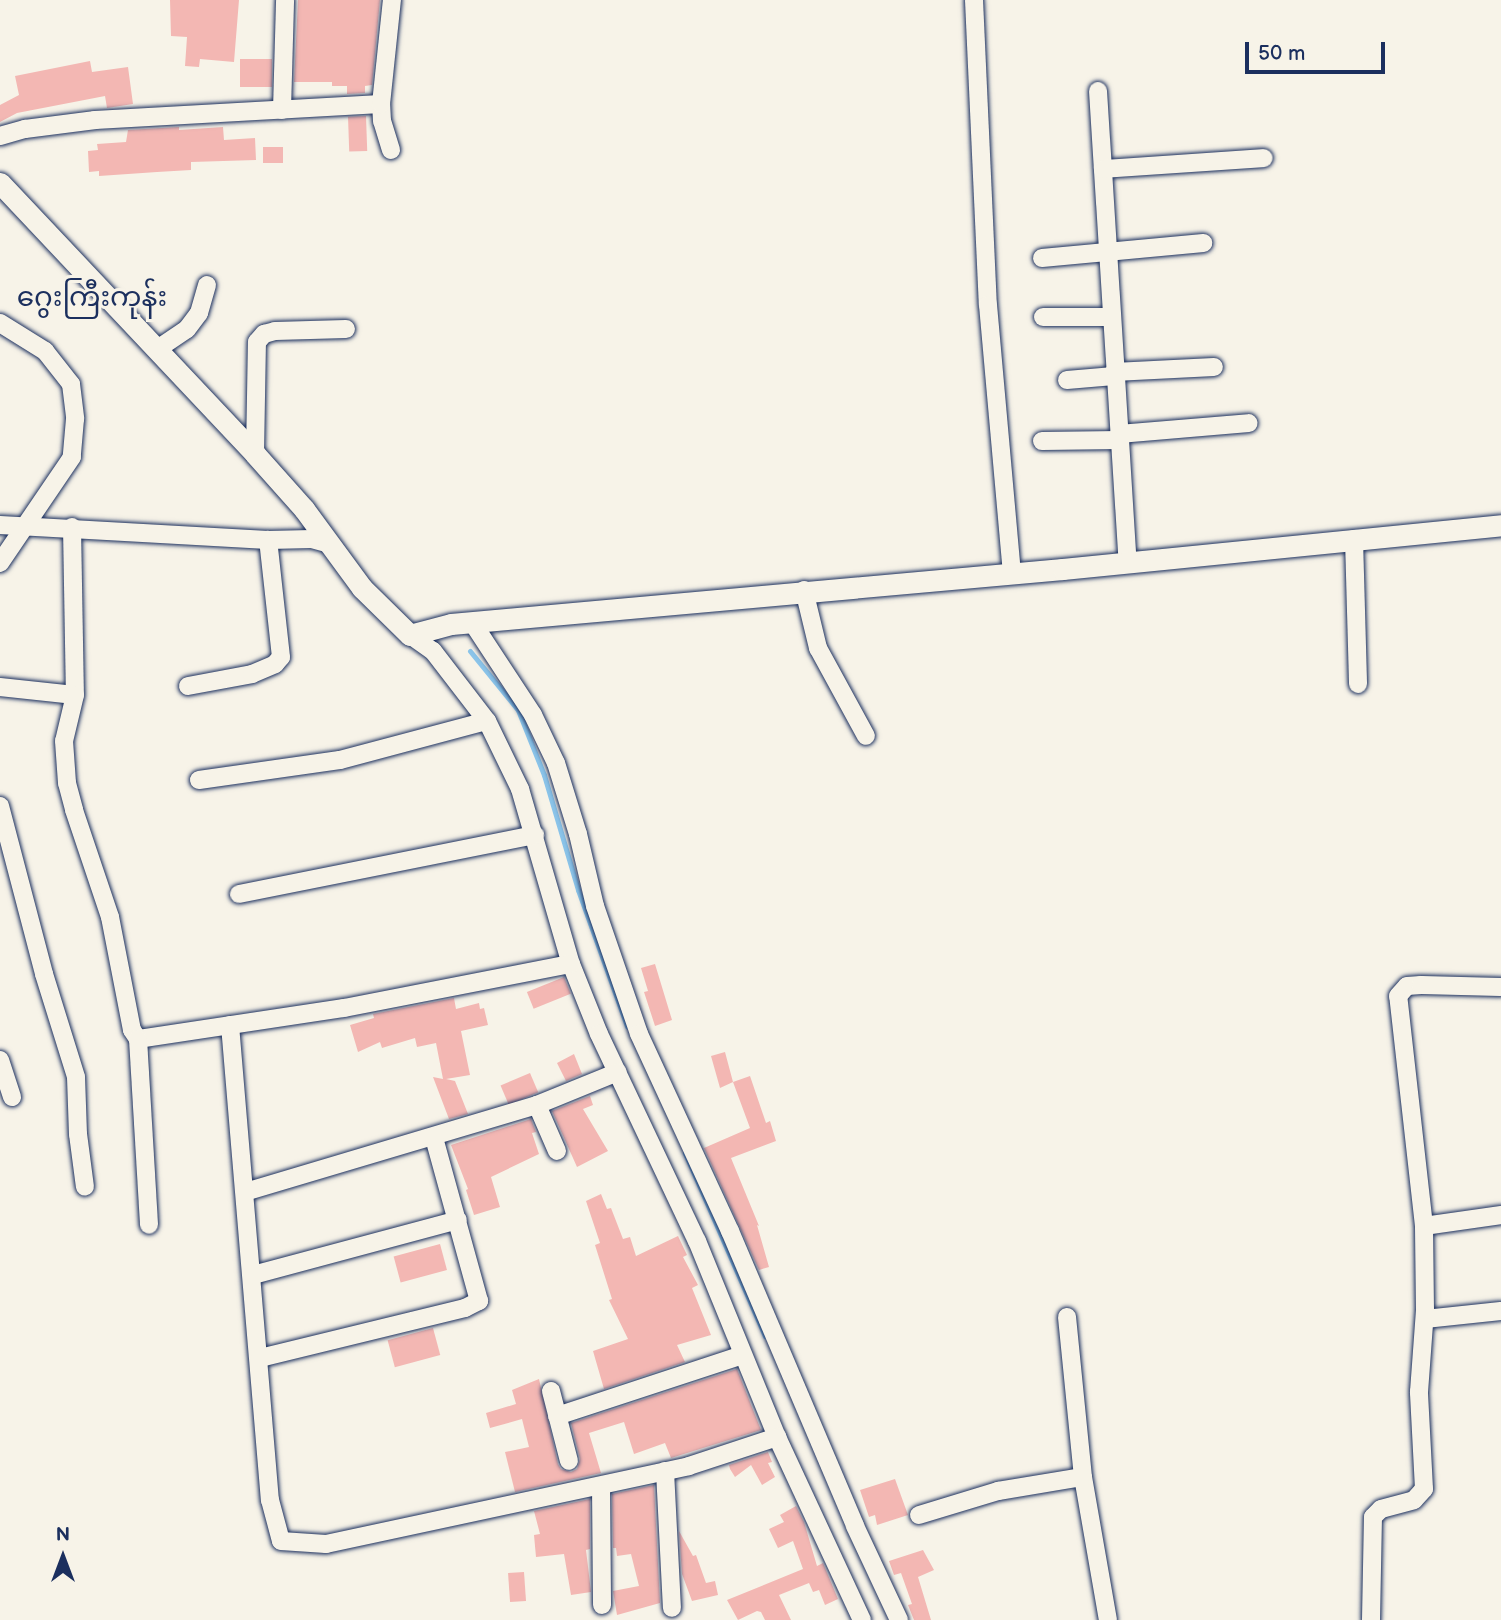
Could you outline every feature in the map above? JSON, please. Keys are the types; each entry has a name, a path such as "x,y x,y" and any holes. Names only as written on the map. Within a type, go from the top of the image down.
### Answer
{"street":[{"path":"282,110 285,0"},
{"path":"391,150 382,121 381,104 392,0"},
{"path":"974,0 988,305 1012,573"},
{"path":"1098,91 1128,563"},
{"path":"0,136 25,129 95,120 381,104"},
{"path":"1103,169 1264,158"},
{"path":"0,183 255,454 304,509 362,588 410,635 433,651 487,721 520,789 571,964 696,1241 777,1437 862,1620"},
{"path":"1042,258 1109,254 1203,243"},
{"path":"156,350 187,329 199,313 207,285"},
{"path":"1043,317 1111,317"},
{"path":"0,323 45,351 71,384 75,419 72,457 0,563"},
{"path":"255,454 257,342 264,334 275,331 346,329"},
{"path":"1067,380 1214,367"},
{"path":"1042,441 1119,437 1249,423"},
{"path":"0,524 268,540 312,539 329,544"},
{"path":"410,635 435,626 472,622 804,590 1128,563 1501,525"},
{"path":"72,527 75,695 64,741 68,783 74,810 113,926 132,1031 138,1038 149,1225"},
{"path":"1354,539 1358,684"},
{"path":"188,686 252,674 275,664 281,657 268,540"},
{"path":"804,590 818,648 866,736"},
{"path":"472,622 533,715 556,763 578,834 594,906 639,1034 730,1231 855,1525 899,1620"},
{"path":"0,687 75,695"},
{"path":"199,780 340,760 487,721"},
{"path":"0,806 44,974 76,1077 78,1134 85,1187"},
{"path":"239,894 535,835"},
{"path":"138,1038 344,1008 571,964"},
{"path":"1371,1620 1373,1517 1381,1510 1414,1500 1424,1489 1419,1392 1424,1319 1424,1226 1398,996 1407,986 1501,987"},
{"path":"230,1025 270,1500 281,1541 326,1544 665,1471 777,1437"},
{"path":"0,1060 12,1097"},
{"path":"245,1192 434,1138 537,1105 618,1072"},
{"path":"537,1105 557,1151"},
{"path":"260,1359 466,1308 479,1301 434,1138"},
{"path":"1424,1226 1501,1215"},
{"path":"253,1275 458,1220"},
{"path":"1424,1319 1501,1311"},
{"path":"1067,1317 1083,1477 1108,1620"},
{"path":"557,1416 742,1355"},
{"path":"551,1391 569,1461"},
{"path":"665,1471 672,1608"},
{"path":"919,1515 998,1491 1083,1477"},
{"path":"601,1486 602,1605"}],"building":[{"path":"170,0 239,0 234,62 200,59 199,67 185,66 187,37 171,36"},
{"path":"298,0 380,0 372,85 365,86 365,93 347,94 347,86 332,86 332,82 294,82"},
{"path":"240,59 272,59 272,87 240,87"},
{"path":"90,61 92,72 128,67 133,104 107,108 105,96 17,113 0,122 0,105 19,95 15,76"},
{"path":"366,116 367,151 349,152 348,117"},
{"path":"179,127 179,130 223,127 224,140 255,138 256,160 191,162 191,170 99,176 99,171 89,172 88,151 98,150 97,144 126,142 128,130"},
{"path":"263,147 283,147 283,163 263,163"},
{"path":"655,964 672,1020 655,1026 644,992 648,991 641,968"},
{"path":"564,977 571,994 534,1009 527,992"},
{"path":"454,998 456,1009 479,1003 480,1009 484,1008 488,1025 461,1031 470,1075 446,1079 455,1081 468,1114 449,1119 433,1077 443,1079 436,1043 417,1047 415,1038 382,1048 380,1042 358,1052 350,1025 374,1018 373,1014"},
{"path":"725,1052 733,1082 720,1088 711,1056"},
{"path":"574,1054 582,1074 566,1081 557,1063"},
{"path":"530,1073 538,1092 509,1105 501,1086"},
{"path":"750,1076 766,1123 770,1121 776,1141 731,1158 759,1226 757,1225 769,1267 759,1270 704,1148 750,1128 733,1082"},
{"path":"590,1096 593,1105 583,1109 608,1151 577,1167 552,1111"},
{"path":"531,1119 536,1132 532,1133 539,1154 491,1177 500,1207 474,1215 466,1190 468,1189 451,1145"},
{"path":"601,1194 607,1209 611,1208 623,1239 630,1237 636,1256 678,1236 687,1255 683,1257 698,1285 692,1288 711,1335 677,1345 685,1362 604,1389 593,1351 628,1339 609,1300 612,1299 595,1245 600,1243 586,1201"},
{"path":"440,1244 447,1270 401,1283 394,1256"},
{"path":"433,1328 440,1355 395,1367 388,1340"},
{"path":"737,1369 761,1430 671,1458 665,1443 634,1454 624,1422 589,1433 601,1473 515,1492 505,1452 529,1447 522,1419 490,1428 486,1413 516,1404 512,1390 539,1379 558,1464 561,1469 571,1472 577,1469 580,1459 571,1423"},
{"path":"768,1452 772,1462 768,1463 775,1477 762,1485 751,1465 735,1477 730,1469 729,1465"},
{"path":"895,1479 908,1515 877,1525 875,1515 869,1517 860,1490"},
{"path":"654,1485 660,1603 617,1615 613,1591 639,1586 631,1554 617,1556 616,1548 613,1548 612,1494"},
{"path":"590,1499 590,1549 586,1550 591,1592 571,1595 564,1554 536,1557 534,1535 540,1534 534,1511"},
{"path":"796,1506 804,1522 817,1566 823,1563 838,1599 825,1605 819,1590 813,1592 809,1583 779,1595 791,1620 765,1620 761,1612 757,1611 738,1620 727,1600 803,1569 793,1541 778,1548 769,1529 784,1522 780,1515"},
{"path":"679,1531 693,1556 696,1555 706,1583 715,1581 718,1595 692,1601 682,1574"},
{"path":"923,1550 934,1570 918,1577 931,1620 914,1620 908,1605 912,1604 901,1573 894,1575 889,1561"},
{"path":"524,1572 526,1601 510,1602 508,1573"}],"waterway":[{"path":"470,651 518,710 544,775 578,890 627,1026"},
{"path":"685,1153 765,1336"}],"district":[{"name":"ဂွေးကြီးကုန်း","path":"92,298"}]}
